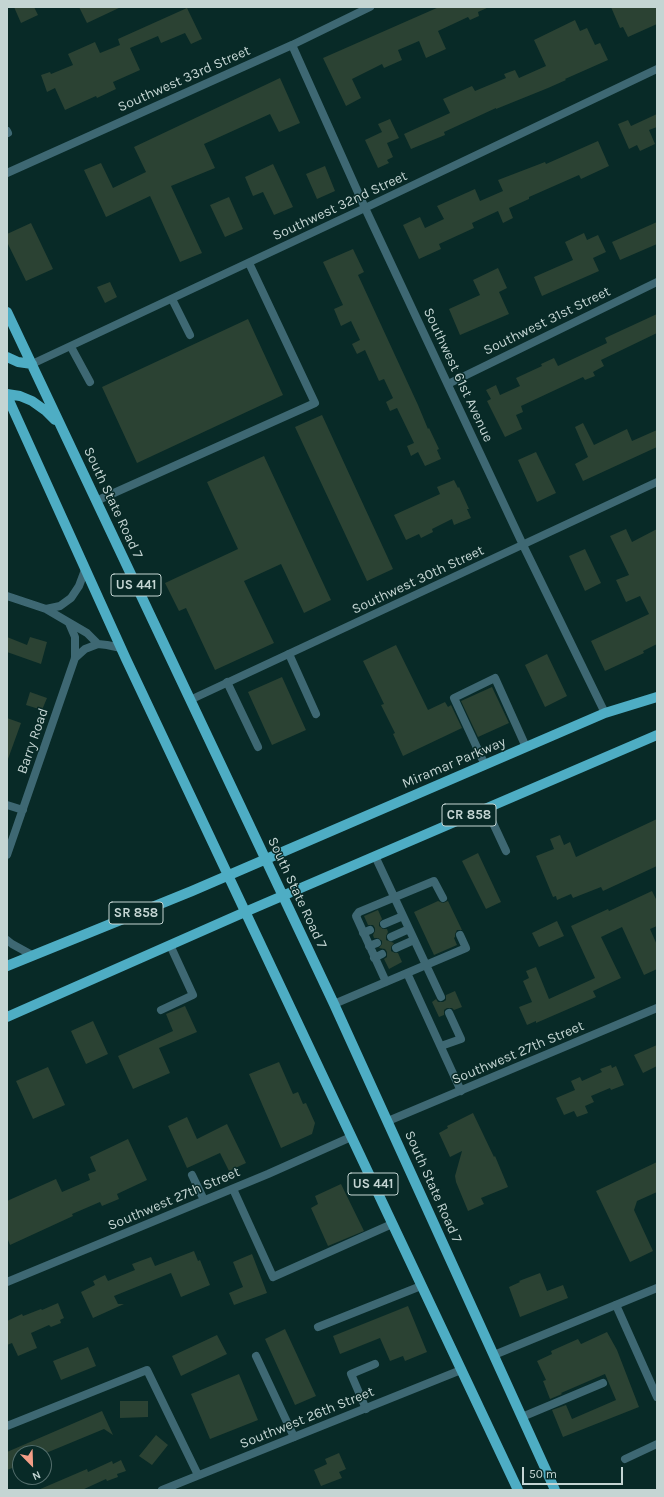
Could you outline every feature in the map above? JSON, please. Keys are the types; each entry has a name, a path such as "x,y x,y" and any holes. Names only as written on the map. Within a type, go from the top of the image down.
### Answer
{"main road":[{"name":"South State Road 7","path":"7,312 334,1004 556,1490"},
{"path":"7,357 18,362 32,364"},
{"path":"7,395 20,396 32,401 46,411 61,426"},
{"name":"US 441","path":"7,395 85,570 227,876 518,1490"},
{"name":"Miramar Parkway","path":"265,859 605,714 657,697"},
{"name":"CR 858","path":"282,896 657,735"},
{"name":"SR 858","path":"7,966 265,859"},
{"path":"7,1017 282,896"}],"street":[{"name":"Southwest 33rd Street","path":"7,173 292,45 370,7"},
{"name":"Southwest 61st Avenue","path":"292,45 365,208 523,545 605,714"},
{"name":"Southwest 32nd Street","path":"32,364 249,263 657,69"},
{"path":"96,501 316,404 249,263"},
{"name":"Southwest 31st Street","path":"448,384 657,282"},
{"path":"172,299 190,335"},
{"path":"71,347 90,382"},
{"name":"Southwest 30th Street","path":"190,700 657,482"},
{"path":"46,609 60,606 75,593 85,570"},
{"path":"7,596 46,609 87,633 98,644"},
{"name":"Barry Road","path":"7,855 75,658 75,637 69,623"},
{"path":"75,658 85,649 98,644 121,648"},
{"path":"289,654 316,714"},
{"path":"485,765 454,698 495,678 526,747"},
{"path":"228,682 258,746"},
{"path":"7,805 23,810"},
{"path":"486,808 506,851"},
{"path":"375,856 441,997"},
{"path":"386,982 373,944 367,931 356,916 359,912 434,881 443,898"},
{"path":"384,924 403,916"},
{"path":"391,937 409,929"},
{"path":"334,1004 466,948 460,935"},
{"path":"7,940 32,955"},
{"path":"396,948 414,940"},
{"path":"162,1010 192,995 170,945"},
{"path":"407,973 461,1091"},
{"name":"Southwest 27th Street","path":"388,1121 657,1008"},
{"path":"441,1046 461,1039 449,1013"},
{"name":"Southwest 27th Street","path":"7,1282 350,1137"},
{"path":"192,1175 204,1200"},
{"path":"232,1188 273,1277 392,1224"},
{"path":"318,1327 421,1286"},
{"path":"494,1356 657,1288"},
{"path":"616,1305 657,1397"},
{"path":"256,1356 294,1437"},
{"path":"366,1408 351,1374 375,1364"},
{"path":"7,1426 147,1370 198,1475"},
{"name":"Southwest 26th Street","path":"162,1490 461,1370"},
{"path":"522,1417 603,1383"},
{"path":"625,1459 657,1444"}],"building":[{"path":"14,7 34,7 38,15 21,23"},
{"path":"79,7 121,7 87,23"},
{"path":"439,7 489,7 478,12 479,16 470,20 468,17 438,31 446,49 426,58 419,41 398,50 402,60 384,68 382,64 352,79 361,98 346,106 323,58"},
{"path":"611,7 657,7 657,24 628,37 623,27 620,28"},
{"path":"187,8 202,39 191,44 185,33 161,43 158,36 130,48 140,70 113,82 116,89 65,110 55,88 47,92 41,75 50,72 51,74 73,65 68,54 95,42 100,53 120,45 118,39"},
{"path":"575,20 580,31 587,28 595,45 600,43 608,60 548,88 496,108 444,132 445,135 411,149 404,134 450,113 443,99 472,86 475,91 506,78 504,74 515,70 519,78 546,66 534,40"},
{"path":"280,78 300,123 279,132 270,114 204,144 215,168 171,186 202,253 180,262 150,196 106,217 84,170 101,163 113,188 146,172 134,147"},
{"path":"657,114 657,127 649,130 655,144 640,151 637,145 629,149 618,124 628,120 631,126"},
{"path":"390,119 399,138 387,143 393,157 387,160 389,163 378,168 365,140 382,132 378,124"},
{"path":"598,141 609,166 581,179 579,175 529,197 529,199 509,208 513,218 503,223 498,211 472,223 474,228 439,244 441,249 419,259 403,225 420,217 425,228 444,219 437,206 475,189 480,201 503,191 498,180 545,162 546,164"},
{"path":"273,164 293,207 274,215 263,192 253,196 245,177"},
{"path":"325,166 335,191 317,199 306,174"},
{"path":"229,197 243,229 225,237 210,205"},
{"path":"657,222 657,244 620,260 612,242"},
{"path":"31,223 53,269 26,281 7,242 7,234"},
{"path":"584,233 587,240 598,235 606,252 593,258 599,271 542,296 534,277 573,260 565,242"},
{"path":"353,249 364,272 358,275 428,429 429,428 439,449 437,450 441,459 425,466 418,452 411,456 407,446 414,443 397,408 390,411 386,402 393,398 384,379 379,381 365,350 357,354 352,344 360,340 351,321 341,326 334,309 343,305 323,262"},
{"path":"498,268 507,288 499,292 509,314 460,335 449,309 480,295 473,280"},
{"path":"110,282 117,297 105,303 97,287"},
{"path":"657,314 657,333 601,360 604,366 593,372 595,376 585,380 583,377 521,406 523,412 516,415 522,429 505,437 487,401 491,399 486,390 496,385 500,395 520,386 516,378 542,366 541,364 554,358 558,366 607,343 605,338"},
{"path":"248,319 283,395 137,463 102,387"},
{"path":"322,415 393,569 367,581 295,427"},
{"path":"583,423 594,445 627,429 632,441 657,430 657,447 583,481 575,464 588,457 575,427"},
{"path":"536,452 556,493 537,502 518,460"},
{"path":"264,456 331,600 304,613 281,564 244,581 274,643 215,670 186,608 179,611 165,583 238,549 207,482"},
{"path":"454,480 458,488 459,487 469,509 467,509 471,518 454,525 452,519 432,529 433,532 421,538 419,534 406,540 394,515 440,494 437,487"},
{"path":"626,529 632,542 657,529 657,644 643,651 644,653 605,671 591,641 649,614 640,596 626,602 616,580 629,575 610,536"},
{"path":"585,549 601,583 585,591 569,556"},
{"path":"7,637 27,645 30,637 47,642 41,664 7,652"},
{"path":"396,645 428,710 445,702 448,707 451,705 462,728 403,756 393,734 395,733 381,705 384,704 363,661"},
{"path":"547,654 567,696 545,707 525,665"},
{"path":"282,677 306,730 272,745 248,692"},
{"path":"492,687 509,723 478,737 461,701"},
{"path":"30,692 47,698 42,710 26,705"},
{"path":"7,718 21,723 8,759 7,759"},
{"path":"657,819 657,866 603,891 601,887 573,898 571,894 557,900 556,896 553,897 536,856 554,849 550,839 560,835 564,845 570,842 576,857"},
{"path":"478,853 501,902 486,909 462,861"},
{"path":"652,891 657,901 657,926 650,929 657,945 657,969 644,975 622,927 601,937 621,978 593,991 596,997 536,1023 536,1021 527,1025 519,1007 532,1002 523,981 529,978 526,971 536,967 549,999 595,978 571,926 608,909 609,911"},
{"path":"438,901 443,903 448,901 462,930 457,930 455,934 454,938 457,945 434,955 414,912"},
{"path":"378,910 382,919 379,926 383,929 387,929 388,932 386,940 394,943 391,947 391,951 398,953 402,962 389,969 384,959 387,957 387,952 385,949 379,948 382,941 378,938 374,938 373,935 375,928 373,925 368,925 364,916"},
{"path":"557,921 564,936 539,947 532,933"},
{"path":"455,991 462,1007 454,1010 452,1008 447,1008 444,1010 444,1015 439,1017 432,1002 436,999 438,1002 443,1002 446,1000 446,995"},
{"path":"185,1006 197,1032 159,1048 170,1073 133,1089 118,1056 173,1031 166,1014"},
{"path":"93,1021 108,1054 86,1064 71,1031"},
{"path":"657,1045 657,1066 643,1073 634,1055"},
{"path":"279,1062 293,1094 298,1092 303,1104 306,1103 315,1123 312,1134 281,1148 249,1074"},
{"path":"611,1065 612,1068 616,1066 624,1085 611,1090 610,1088 591,1096 594,1102 585,1106 588,1113 577,1117 574,1111 564,1115 556,1098 575,1090 571,1081 580,1077 582,1081 602,1072 600,1069"},
{"path":"48,1067 65,1105 33,1119 16,1081"},
{"path":"473,1113 494,1157 495,1156 508,1187 481,1198 484,1204 468,1211 455,1176 462,1151 450,1157 439,1133 448,1128 447,1126"},
{"path":"187,1117 197,1139 227,1124 246,1163 229,1171 220,1153 187,1168 168,1126"},
{"path":"128,1139 147,1180 117,1194 119,1199 102,1206 100,1202 72,1214 73,1216 10,1245 7,1237 7,1201 56,1179 62,1192 90,1180 88,1174 96,1171 90,1157"},
{"path":"657,1162 657,1192 637,1201 634,1210 653,1251 630,1262 596,1191"},
{"path":"341,1184 364,1231 328,1246 311,1208 318,1204 315,1196"},
{"path":"194,1251 198,1261 200,1260 210,1285 181,1297 171,1273 114,1296 118,1304 124,1304 93,1318 81,1292 95,1285 93,1281 105,1275 108,1281 135,1270 132,1264 151,1257 155,1266"},
{"path":"252,1254 267,1293 234,1305 229,1293 243,1287 233,1262"},
{"path":"540,1273 547,1291 563,1285 568,1298 520,1317 509,1287 520,1282 519,1281"},
{"path":"58,1303 64,1318 60,1320 61,1323 51,1327 49,1325 31,1333 37,1348 18,1356 12,1343 7,1345 7,1321 22,1314 23,1316"},
{"path":"408,1306 427,1352 405,1361 403,1356 390,1361 380,1338 340,1354 333,1336"},
{"path":"285,1329 316,1396 295,1405 265,1339"},
{"path":"607,1332 617,1350 639,1407 563,1437 552,1410 566,1405 572,1419 616,1400 605,1374 550,1399 543,1381 546,1380 537,1361 552,1354 551,1351 578,1339 581,1344"},
{"path":"217,1335 227,1354 181,1376 172,1356"},
{"path":"88,1347 96,1366 61,1380 53,1361"},
{"path":"239,1374 258,1420 210,1439 191,1394"},
{"path":"120,1401 148,1401 148,1417 120,1418"},
{"path":"102,1411 113,1435 104,1429 52,1451 52,1445 23,1445"},
{"path":"156,1435 168,1445 152,1465 139,1456"},
{"path":"12,1450 12,1468 7,1470 7,1452"},
{"path":"339,1453 346,1469 339,1472 342,1478 321,1486 314,1470 327,1464 325,1459"},
{"path":"121,1460 126,1471 117,1474 118,1477 107,1481 106,1479 82,1490 38,1490 87,1469 88,1472 112,1461 113,1464"}]}
